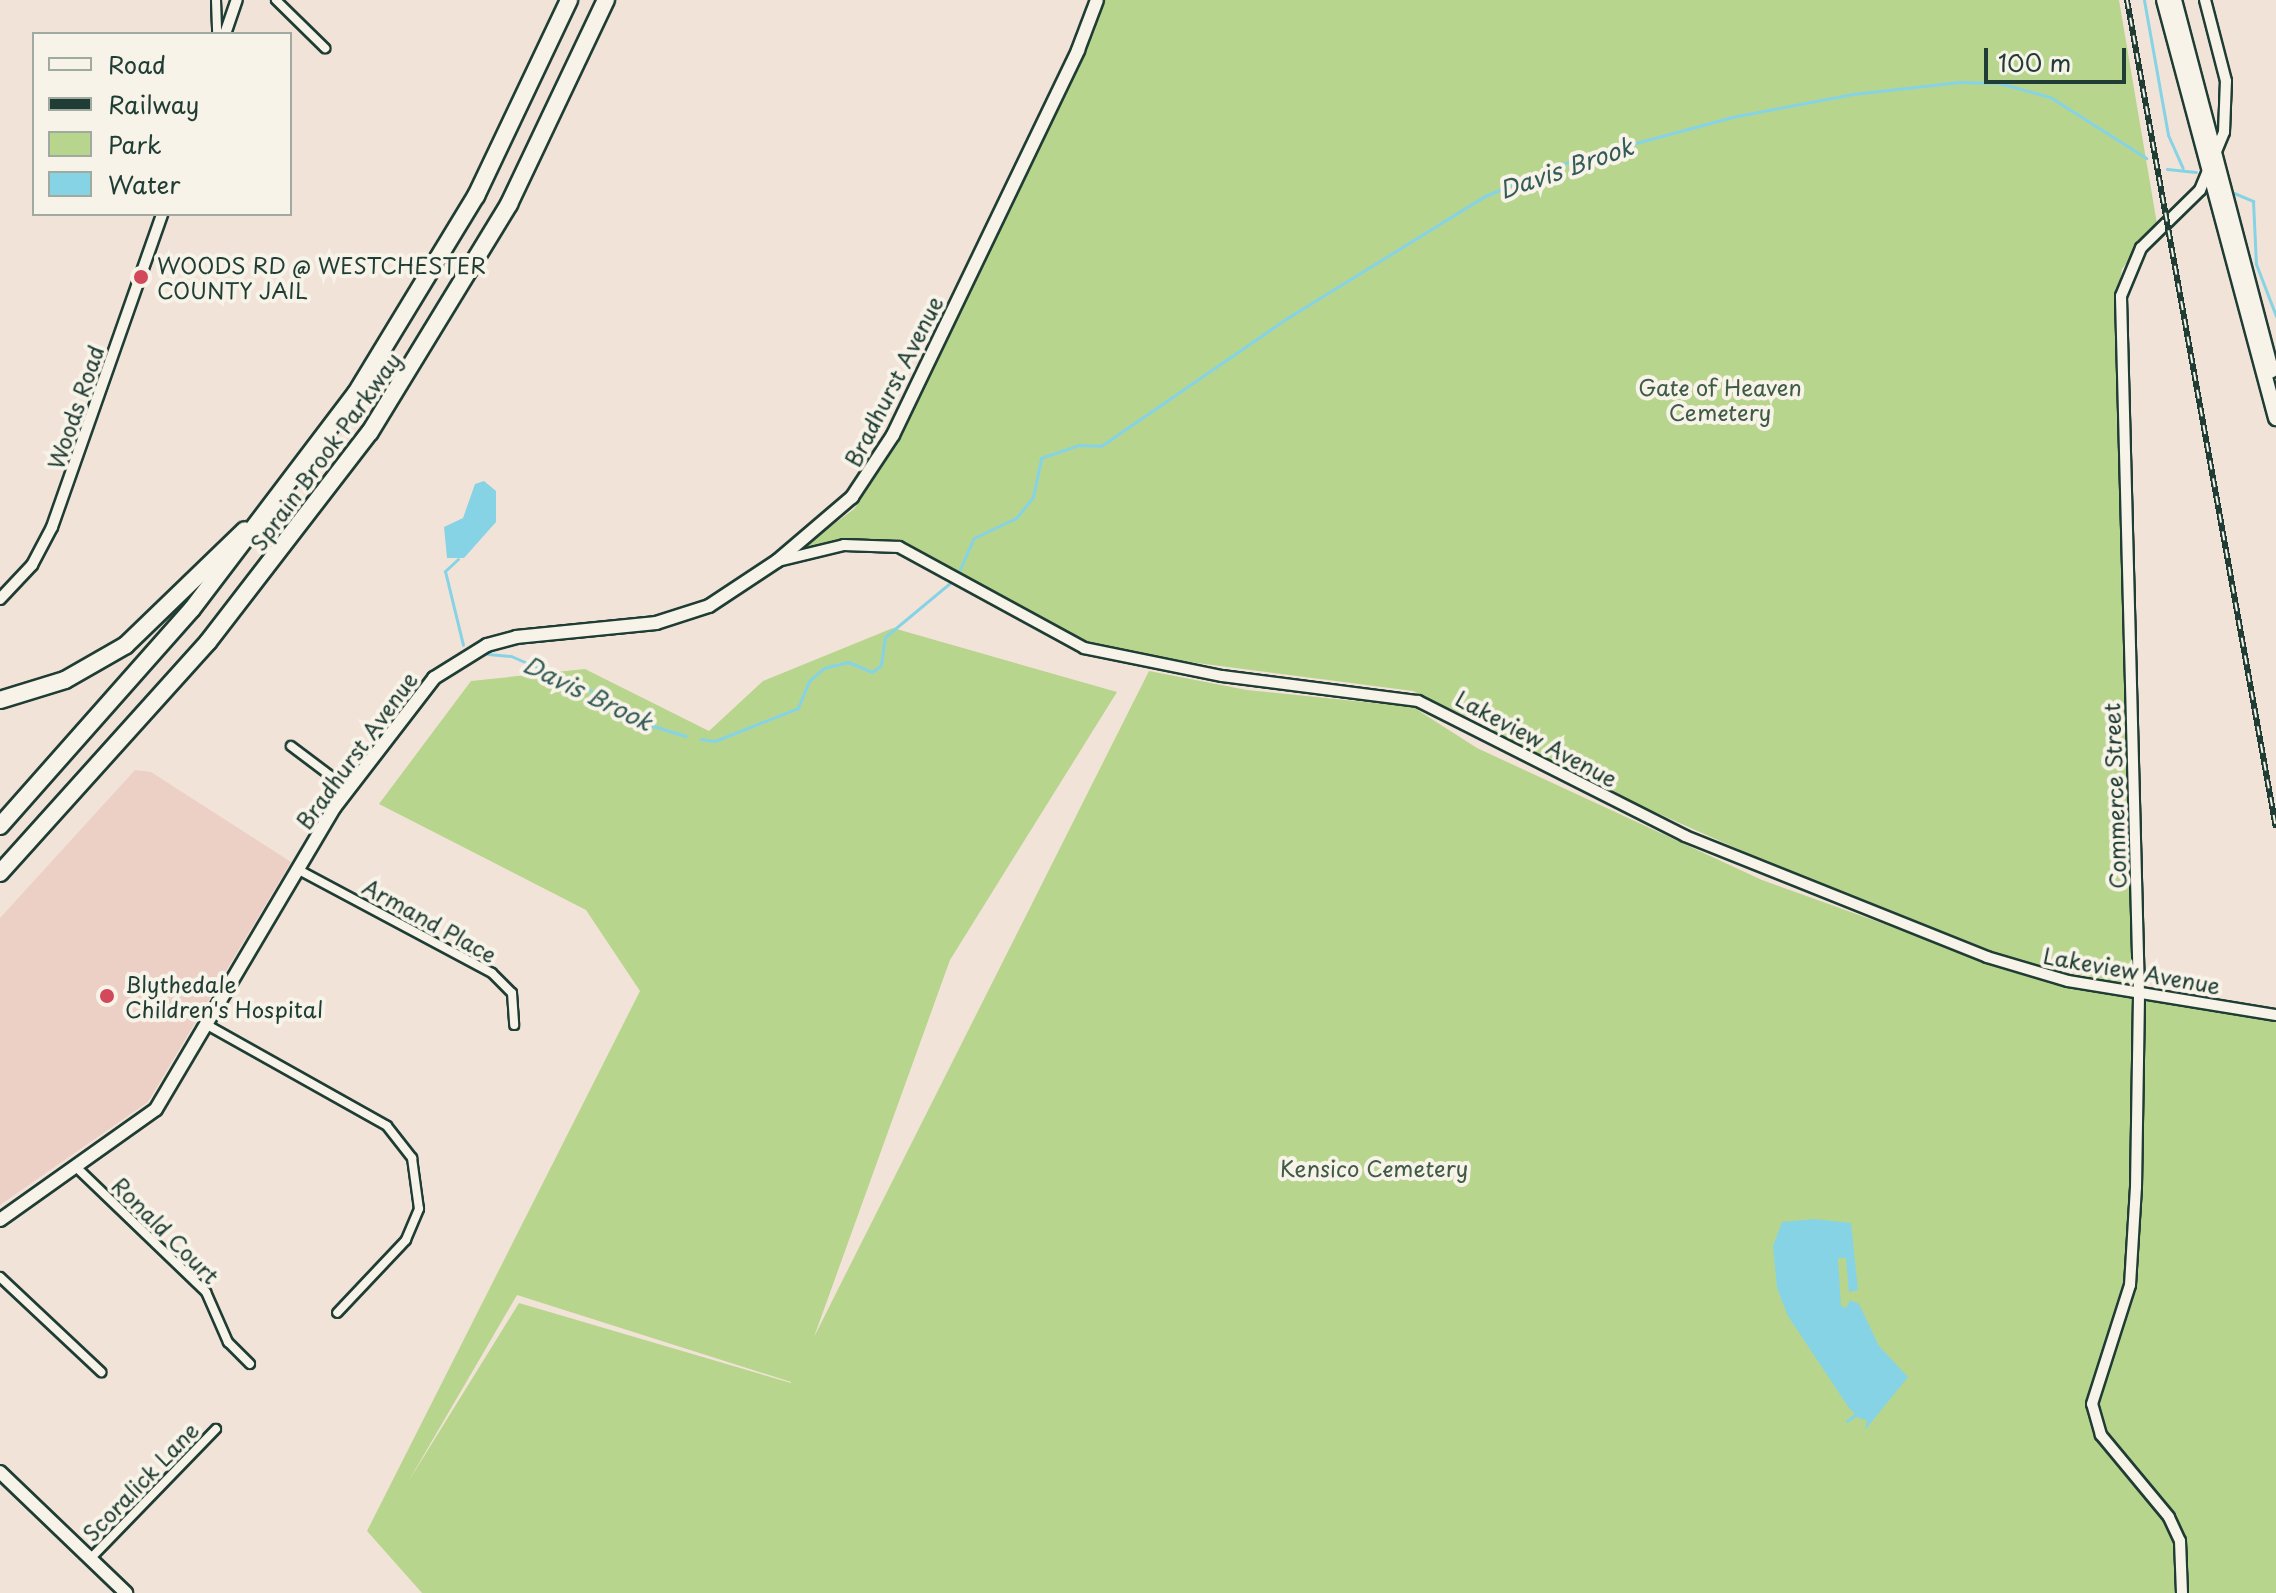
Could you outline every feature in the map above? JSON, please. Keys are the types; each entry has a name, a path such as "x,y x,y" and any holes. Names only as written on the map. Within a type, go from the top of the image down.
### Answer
{"highway":[{"name":"Sprain Brook Parkway","path":"0,826 164,644 296,477 443,255 513,124 569,0"},
{"name":"Sprain Brook Parkway","path":"0,873 96,771 270,565 408,375 509,204 606,0"},
{"path":"2164,0 2208,175 2276,418"},
{"path":"2174,0 2276,386"},
{"path":"0,700 65,680 126,645 296,477"},
{"path":"0,886 96,771"}],"main road":[{"name":"Bradhurst Avenue","path":"0,1220 156,1109 209,1026 297,869 348,789 415,699 467,656 516,637 679,617 709,606 777,561 852,497 879,460 1058,93 1097,0"},
{"path":"0,1472 126,1593"}],"street":[{"path":"216,0 217,32"},
{"path":"226,32 237,0"},
{"path":"276,0 325,48"},
{"name":"Commerce Street","path":"2182,1593 2180,1541 2163,1509 2101,1435 2092,1404 2130,1285 2139,994 2121,296 2137,254 2191,202 2214,159 2228,97 2205,0"},
{"name":"Woods Road","path":"0,599 32,565 52,527 161,216"},
{"name":"Lakeview Avenue","path":"777,561 844,545 899,547 1084,648 1222,676 1418,701 1714,849 2013,966 2139,994 2276,1015"},
{"path":"291,746 348,789"},
{"name":"Armand Place","path":"297,869 492,973 512,993 514,1025"},
{"path":"209,1026 387,1126 412,1158 419,1209 406,1240 337,1313"},
{"name":"Ronald Court","path":"75,1166 206,1292 228,1342 250,1364"},
{"path":"0,1277 101,1372"},
{"name":"Scoralick Lane","path":"90,1559 216,1429"}],"shaded area":[{"name":"Blythedale Children's Hospital","path":"135,770 151,772 291,862 148,1102 0,1205 0,918"}],"green space":[{"name":"Gate of Heaven Cemetery","path":"1104,0 2119,0 2157,224 2122,269 2116,303 2133,979 2127,985 2019,961 1812,882 1619,796 1492,730 1480,715 1466,716 1413,691 1128,654 1064,635 908,545 856,539 809,549 805,546 854,509 894,448 1086,49"},
{"name":"Kensico Cemetery","path":"893,628 1117,692 950,960 814,1337 1149,671 1247,690 1413,707 1477,748 1762,880 2051,984 2276,1021 2276,1593 422,1593 367,1531 640,991 586,910 379,804 471,681 585,669 709,731 763,681","holes":["517,1295 791,1382 519,1303 408,1482"]}],"water":[{"path":"484,481 496,491 496,522 464,558 447,558 444,527 463,518 475,484"},
{"path":"1814,1219 1851,1223 1858,1290 1849,1292 1846,1258 1838,1258 1841,1306 1846,1308 1850,1300 1859,1304 1879,1346 1908,1377 1865,1430 1867,1420 1858,1418 1847,1405 1788,1316 1777,1288 1773,1246 1782,1222"}],"waterway":[{"path":"2144,0 2168,135 2183,168"},
{"name":"Davis Brook","path":"960,569 974,538 1016,518 1033,497 1041,458 1078,445 1101,446 1289,317 1485,196 1573,160 1732,117 1853,94 1959,82 1999,83 2050,97 2146,158"},
{"name":"Davis Brook","path":"2167,169 2196,172"},
{"name":"Davis Brook","path":"2234,193 2253,201 2256,264 2276,316"},
{"name":"Davis Brook","path":"458,559 445,571 463,645"},
{"name":"Davis Brook","path":"701,739 715,741 798,708 809,681 824,668 848,662 872,672 881,665 885,637 950,583"},
{"name":"Davis Brook","path":"488,654 511,656 628,707 636,721 686,736"},
{"path":"1847,1421 1855,1415"}],"railway":[{"path":"2127,0 2276,828"}],"place":[{"name":"WOODS RD @ WESTCHESTER COUNTY JAIL","path":"141,277"},
{"name":"Blythedale Children's Hospital","path":"107,996"}]}
